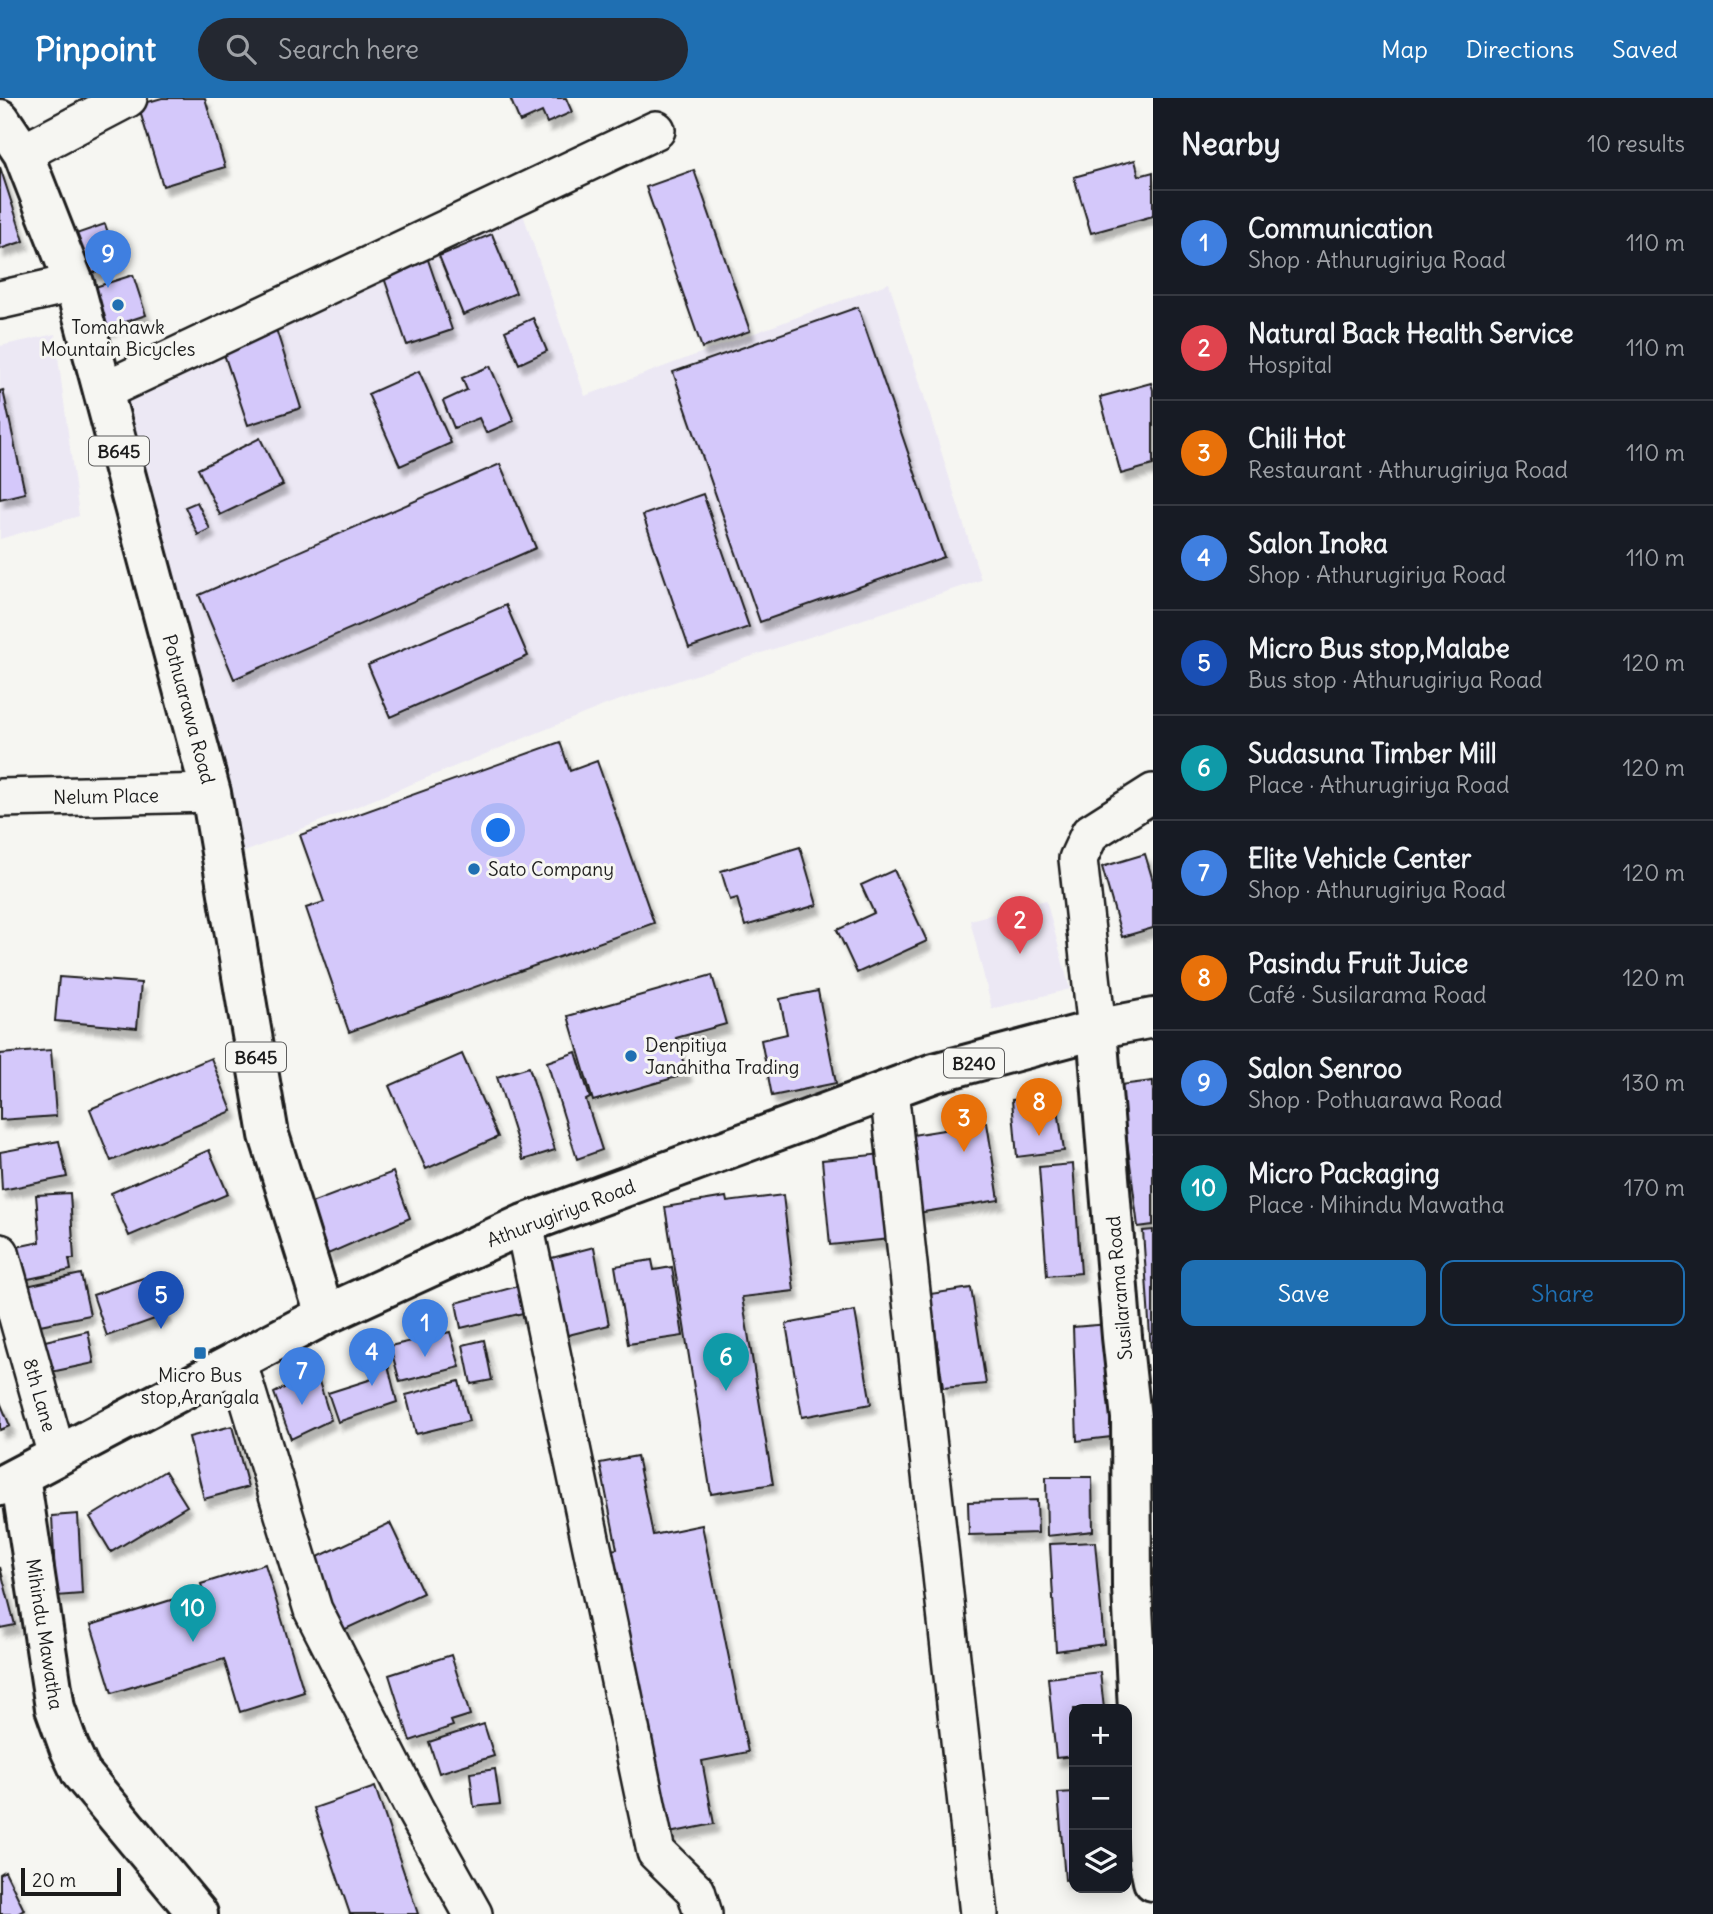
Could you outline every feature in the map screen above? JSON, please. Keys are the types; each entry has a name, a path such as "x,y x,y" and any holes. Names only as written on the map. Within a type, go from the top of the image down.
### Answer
{"main road":[{"name":"Pothuarawa Road","path":"0,118 23,153 75,283 211,793 270,1135 325,1315"},
{"name":"Athurugiriya Road","path":"10,1481 325,1315 524,1224 934,1073 1153,1018"},
{"name":"Susilarama Road","path":"1097,1030 1131,1418 1132,1587 1140,1744 1149,1862 1153,1881"},
{"name":"Mihindu Mawatha","path":"10,1481 55,1707 69,1747 81,1773 198,1914"}],"street":[{"path":"23,153 128,98"},
{"path":"103,391 656,130"},
{"path":"0,300 75,283"},
{"name":"Nelum Place","path":"0,798 211,793"},
{"path":"1097,1030 1078,859 1090,833 1153,793"},
{"path":"889,1090 979,1914"},
{"path":"524,1224 656,1852 696,1891 703,1914"},
{"name":"8th Lane","path":"0,1253 57,1456"},
{"path":"237,1360 313,1610 415,1810 473,1914"}],"shaded area":[{"path":"513,185 585,396 889,283 981,580 608,704 235,856 199,756 177,592 111,372"},
{"path":"55,334 79,516 0,539 0,346"},
{"path":"1046,900 1070,989 992,1009 970,920"}],"building":[{"path":"162,98 205,98 225,167 163,186 138,105"},
{"path":"510,98 566,98 572,112 547,123 542,112 520,122"},
{"path":"1135,160 1139,176 1153,172 1153,216 1091,233 1074,177"},
{"path":"0,167 24,241 0,249"},
{"path":"694,170 750,331 702,348 646,187"},
{"path":"105,224 119,264 90,274 76,234"},
{"path":"492,234 516,293 463,315 439,256"},
{"path":"426,254 452,330 407,345 381,269"},
{"path":"133,275 146,315 107,328 95,287"},
{"path":"858,307 944,557 760,622 673,372"},
{"path":"533,318 547,351 519,364 505,331"},
{"path":"276,329 301,408 248,425 222,348"},
{"path":"490,366 514,421 486,433 479,418 454,428 443,401 467,390 462,378"},
{"path":"419,371 451,443 400,466 368,394"},
{"path":"1151,383 1153,465 1121,474 1100,397"},
{"path":"3,390 25,493 0,499 0,391"},
{"path":"260,438 283,485 220,515 198,469"},
{"path":"500,464 536,548 234,679 199,595"},
{"path":"703,494 749,627 689,648 643,515"},
{"path":"197,502 210,529 198,535 185,507"},
{"path":"506,605 528,656 390,717 368,665"},
{"name":"Sato Company","path":"560,742 570,771 597,761 654,923 349,1032 306,908 324,902 300,835"},
{"path":"800,847 817,905 745,926 737,898 730,900 721,871"},
{"path":"1145,854 1153,881 1153,928 1122,937 1102,867"},
{"path":"894,870 927,941 857,973 837,930 874,913 861,885"},
{"name":"Denpitiya Janahitha Trading","path":"712,975 726,1024 676,1038 687,1074 593,1101 568,1016"},
{"path":"59,977 141,983 137,1028 55,1021"},
{"path":"818,991 836,1083 772,1096 761,1040 787,1034 780,999"},
{"path":"51,1050 56,1116 0,1120 0,1054"},
{"path":"576,1052 590,1098 586,1100 602,1150 577,1159 547,1062"},
{"path":"462,1054 498,1137 426,1169 389,1086"},
{"path":"211,1058 232,1111 111,1161 90,1109"},
{"path":"529,1067 555,1150 523,1160 497,1077"},
{"path":"1153,1081 1153,1225 1138,1227 1120,1085"},
{"path":"1056,1095 1064,1151 1017,1157 1012,1100"},
{"path":"987,1123 999,1200 911,1214 900,1137"},
{"path":"59,1141 67,1177 2,1190 0,1152"},
{"path":"209,1150 228,1194 129,1236 111,1193"},
{"path":"893,1153 901,1238 830,1245 822,1160"},
{"path":"1073,1164 1081,1273 1047,1276 1039,1167"},
{"path":"393,1172 410,1218 328,1254 311,1203"},
{"path":"70,1193 74,1259 69,1259 71,1270 14,1282 7,1249 40,1242 36,1195"},
{"path":"783,1195 794,1291 742,1297 773,1484 711,1494 665,1207 726,1197 727,1202"},
{"path":"1153,1230 1153,1382 1143,1231"},
{"path":"594,1247 609,1325 556,1338 540,1261"},
{"path":"652,1260 654,1270 672,1267 683,1336 628,1344 615,1266"},
{"path":"81,1274 90,1315 30,1327 22,1287"},
{"path":"152,1275 166,1315 107,1336 93,1295"},
{"path":"522,1285 527,1312 461,1328 456,1303"},
{"path":"971,1288 986,1384 943,1388 930,1294"},
{"path":"855,1311 871,1404 802,1417 786,1324"},
{"path":"1109,1324 1111,1437 1077,1441 1073,1327"},
{"path":"88,1331 94,1363 51,1372 45,1341"},
{"path":"450,1332 460,1367 400,1382 390,1346"},
{"path":"484,1340 492,1380 471,1384 463,1345"},
{"path":"383,1345 397,1402 338,1422 328,1393 372,1379 365,1350"},
{"path":"316,1372 331,1420 291,1439 274,1393"},
{"path":"459,1381 469,1421 416,1434 406,1395"},
{"path":"0,1402 10,1426 0,1430"},
{"path":"232,1426 248,1487 204,1499 189,1437"},
{"path":"637,1456 653,1535 702,1525 748,1752 702,1761 714,1824 654,1836 598,1552 617,1549 600,1463"},
{"path":"165,1471 187,1506 111,1552 90,1517"},
{"path":"1046,1477 1092,1477 1093,1531 1047,1536"},
{"path":"1037,1500 1038,1533 969,1535 968,1502"},
{"path":"78,1514 82,1594 56,1596 52,1516"},
{"path":"390,1523 423,1593 337,1633 305,1563"},
{"path":"1095,1542 1104,1644 1056,1651 1050,1544"},
{"path":"265,1564 304,1692 240,1712 224,1659 112,1693 91,1625 203,1590 201,1584"},
{"path":"0,1567 15,1625 0,1628"},
{"path":"451,1655 470,1715 451,1721 453,1726 410,1741 389,1675"},
{"path":"1100,1672 1103,1704 1069,1704 1069,1757 1056,1758 1048,1678"},
{"path":"484,1724 494,1756 439,1773 429,1742"},
{"path":"495,1769 500,1804 474,1807 470,1773"},
{"path":"375,1787 418,1914 350,1914 314,1808"},
{"path":"1069,1792 1069,1880 1065,1880 1058,1793"},
{"path":"5,1871 24,1910 17,1914 0,1914 0,1874"}],"place":[{"name":"Salon Senroo","path":"108,288"},
{"name":"Tomahawk Mountain Bicycles","path":"118,305"},
{"name":"Sato Company","path":"474,869"},
{"name":"Natural Back Health Service","path":"1020,954"},
{"name":"Denpitiya Janahitha Trading","path":"631,1056"},
{"name":"Pasindu Fruit Juice","path":"1039,1136"},
{"name":"Chili Hot","path":"964,1152"},
{"name":"Micro Bus stop,Malabe","path":"161,1329"},
{"name":"Micro Bus stop,Arangala","path":"200,1353"},
{"name":"Communication","path":"425,1357"},
{"name":"Salon Inoka","path":"372,1386"},
{"name":"Sudasuna Timber Mill","path":"726,1391"},
{"name":"Elite Vehicle Center","path":"302,1405"},
{"name":"Micro Packaging","path":"193,1642"}]}
